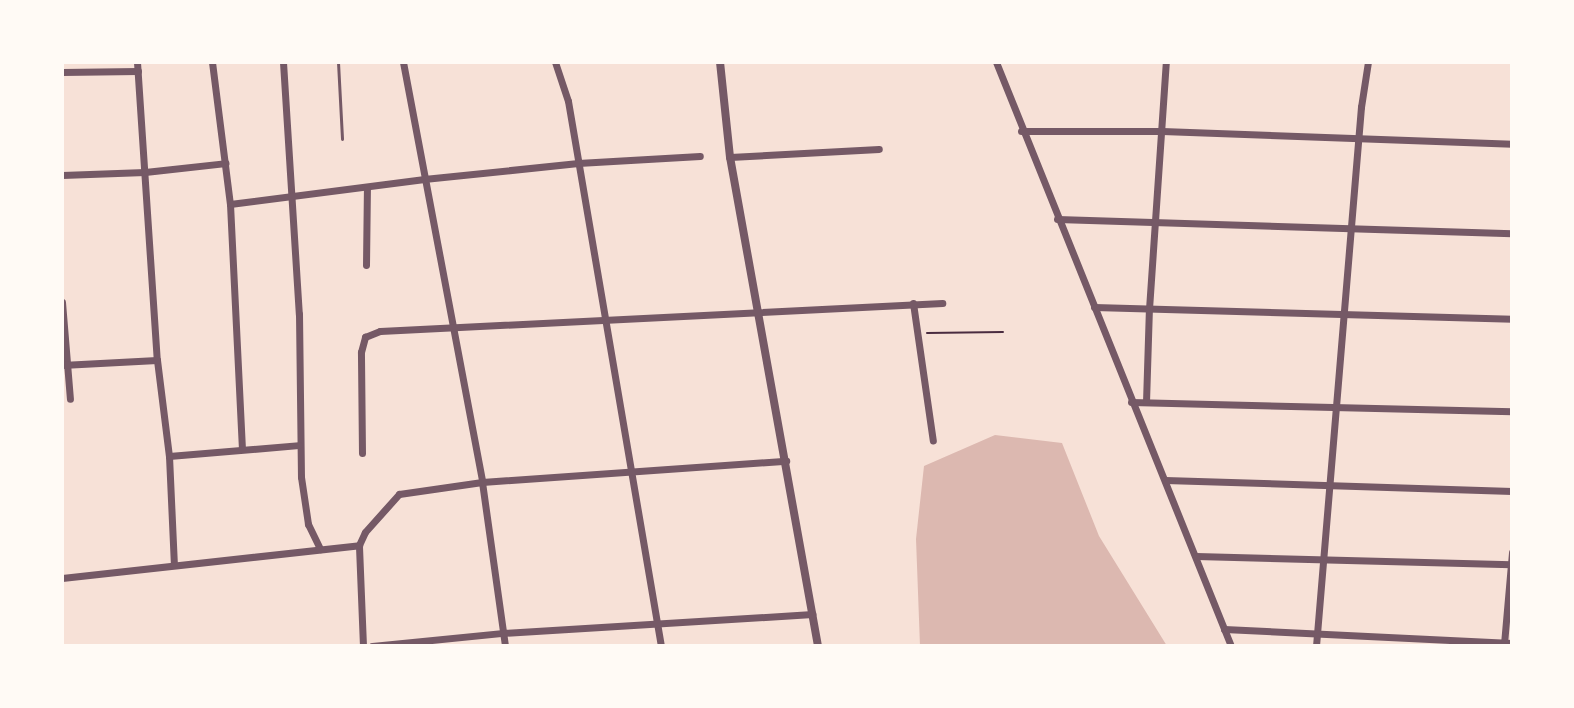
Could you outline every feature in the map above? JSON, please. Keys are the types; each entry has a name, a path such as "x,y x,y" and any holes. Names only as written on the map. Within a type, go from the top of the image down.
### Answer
{"street":[{"path":"212,62 230,204 242,449"},
{"path":"283,62 299,314 299,445 306,513 320,549"},
{"path":"403,62 482,482 505,646"},
{"path":"555,62 568,101 661,646"},
{"path":"720,62 730,157 818,646"},
{"path":"996,62 1021,131 1231,646"},
{"path":"1146,402 1149,309 1166,62"},
{"path":"1316,646 1332,485 1359,136 1368,62"},
{"path":"62,72 137,66 157,360 169,456 174,565"},
{"path":"1021,131 1359,136 1512,144"},
{"path":"730,157 879,149"},
{"path":"230,204 578,163 700,156"},
{"path":"62,175 145,172 226,163"},
{"path":"366,265 367,188"},
{"path":"1057,219 1512,233"},
{"path":"62,302 70,399"},
{"path":"913,303 933,441"},
{"path":"362,453 361,352 365,337 380,331 942,303"},
{"path":"1094,307 1512,319"},
{"path":"65,364 157,360"},
{"path":"1131,402 1512,411"},
{"path":"169,456 299,445"},
{"path":"363,646 359,545 365,532 399,494 482,482 786,461"},
{"path":"1165,480 1512,491"},
{"path":"62,578 359,545"},
{"path":"1224,629 1506,644 1512,552"},
{"path":"1196,556 1511,564"},
{"path":"372,646 503,633 812,614"}],"lane":[{"path":"338,62 342,139"}],"path":[{"path":"918,333 1003,332"}],"shaded area":[{"path":"995,435 1062,443 1099,536 1167,646 920,646 916,539 924,466"}]}
